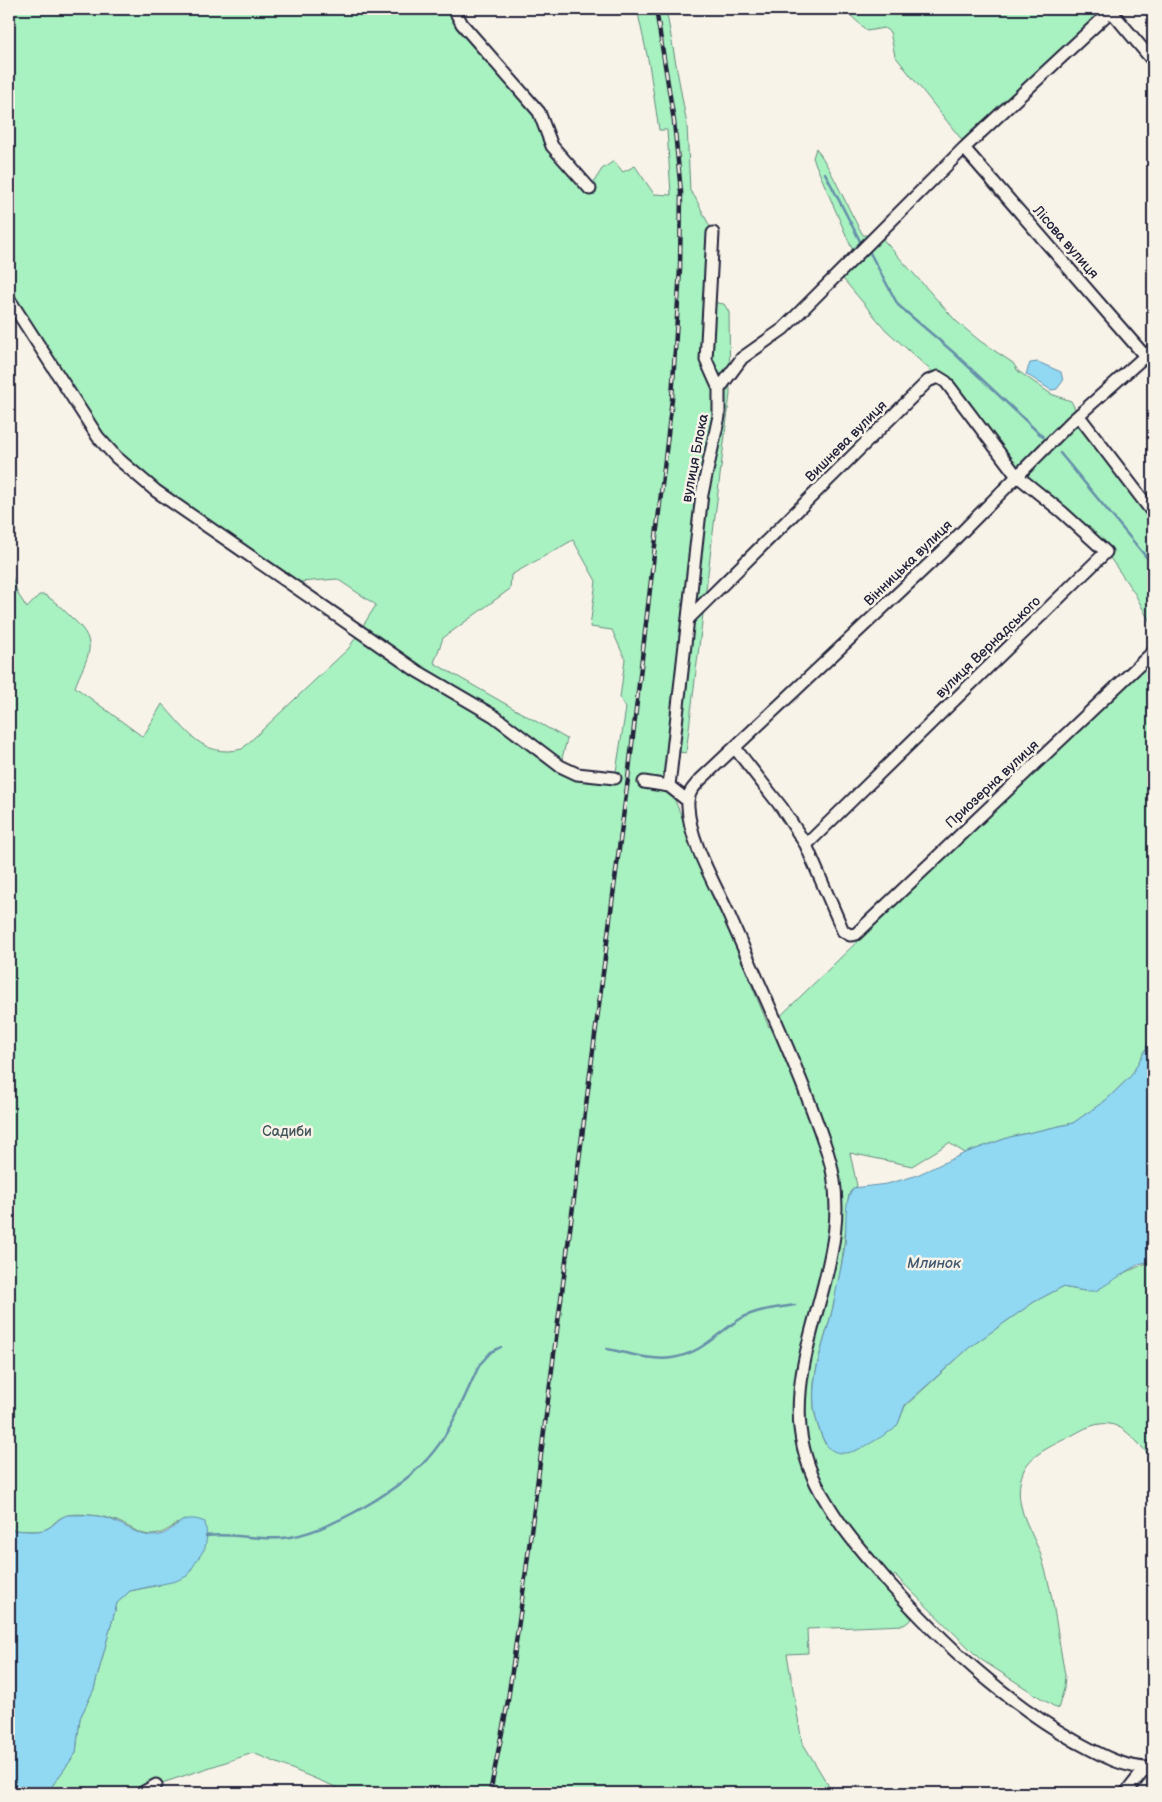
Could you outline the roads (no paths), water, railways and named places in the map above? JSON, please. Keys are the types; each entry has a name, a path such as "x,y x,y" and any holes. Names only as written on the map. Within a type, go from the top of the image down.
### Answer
{"street":[{"path":"454,9 462,24 539,112 552,146 590,189"},
{"path":"713,233 706,360 719,389 742,358 783,329 964,148 1112,10 1153,61"},
{"name":"Лісова вулиця","path":"964,148 1149,352"},
{"path":"9,298 98,437 116,457 156,491 417,670 494,716 560,766 577,774 615,778"},
{"name":"Вінницька вулиця","path":"688,802 692,789 942,552 1078,416 1149,352"},
{"name":"Вишнева вулиця","path":"688,619 928,381 938,377 946,382 1016,476"},
{"name":"вулиця Блока","path":"669,786 702,494 719,416 719,389"},
{"path":"1078,416 1153,513"},
{"name":"вулиця Вернадського","path":"806,845 1106,552 1062,512 1016,476"},
{"name":"Приозерна вулиця","path":"806,845 843,931 850,935 856,934 1153,652"},
{"path":"735,748 782,808 806,845"},
{"path":"644,782 669,786 688,802 692,828 697,843 774,1017 818,1126 834,1176 837,1207 834,1244 802,1368 799,1396 802,1440 814,1480 835,1517 860,1550 917,1614 966,1662 1056,1730 1105,1758 1150,1770"},
{"path":"1126,1793 1150,1770"},
{"path":"142,1793 156,1785"}],"water":[{"path":"1038,362 1061,372 1063,381 1057,389 1051,390 1026,374 1030,363"},
{"name":"Млинок","path":"1153,1036 1153,1260 1139,1264 1096,1291 1062,1287 1034,1302 970,1347 905,1405 898,1424 893,1430 855,1451 838,1453 831,1450 823,1438 816,1416 815,1382 842,1264 848,1200 853,1188 887,1184 915,1176 965,1153 1010,1137 1073,1123 1106,1100 1131,1076"},
{"path":"67,1515 101,1517 112,1520 141,1534 153,1536 167,1532 182,1521 195,1519 205,1522 207,1536 205,1548 187,1576 176,1581 130,1591 117,1603 94,1689 80,1718 76,1753 47,1793 9,1793 9,1530 30,1531 46,1529"}],"waterway":[{"path":"825,173 860,241"},
{"path":"869,251 898,305 953,352 1043,437"},
{"path":"1060,453 1147,558 1153,573"},
{"path":"607,1349 640,1356 672,1358 693,1352 702,1347 748,1315 768,1309 795,1305"},
{"path":"206,1536 282,1538 300,1535 343,1518 386,1493 422,1465 434,1451 454,1420 480,1364 491,1352 501,1347"}],"railway":[{"path":"490,1793 507,1707 526,1571 628,779 672,399 680,269 681,192 674,121 656,9"}],"park label":[{"name":"Садиби","path":"287,1131"}]}
